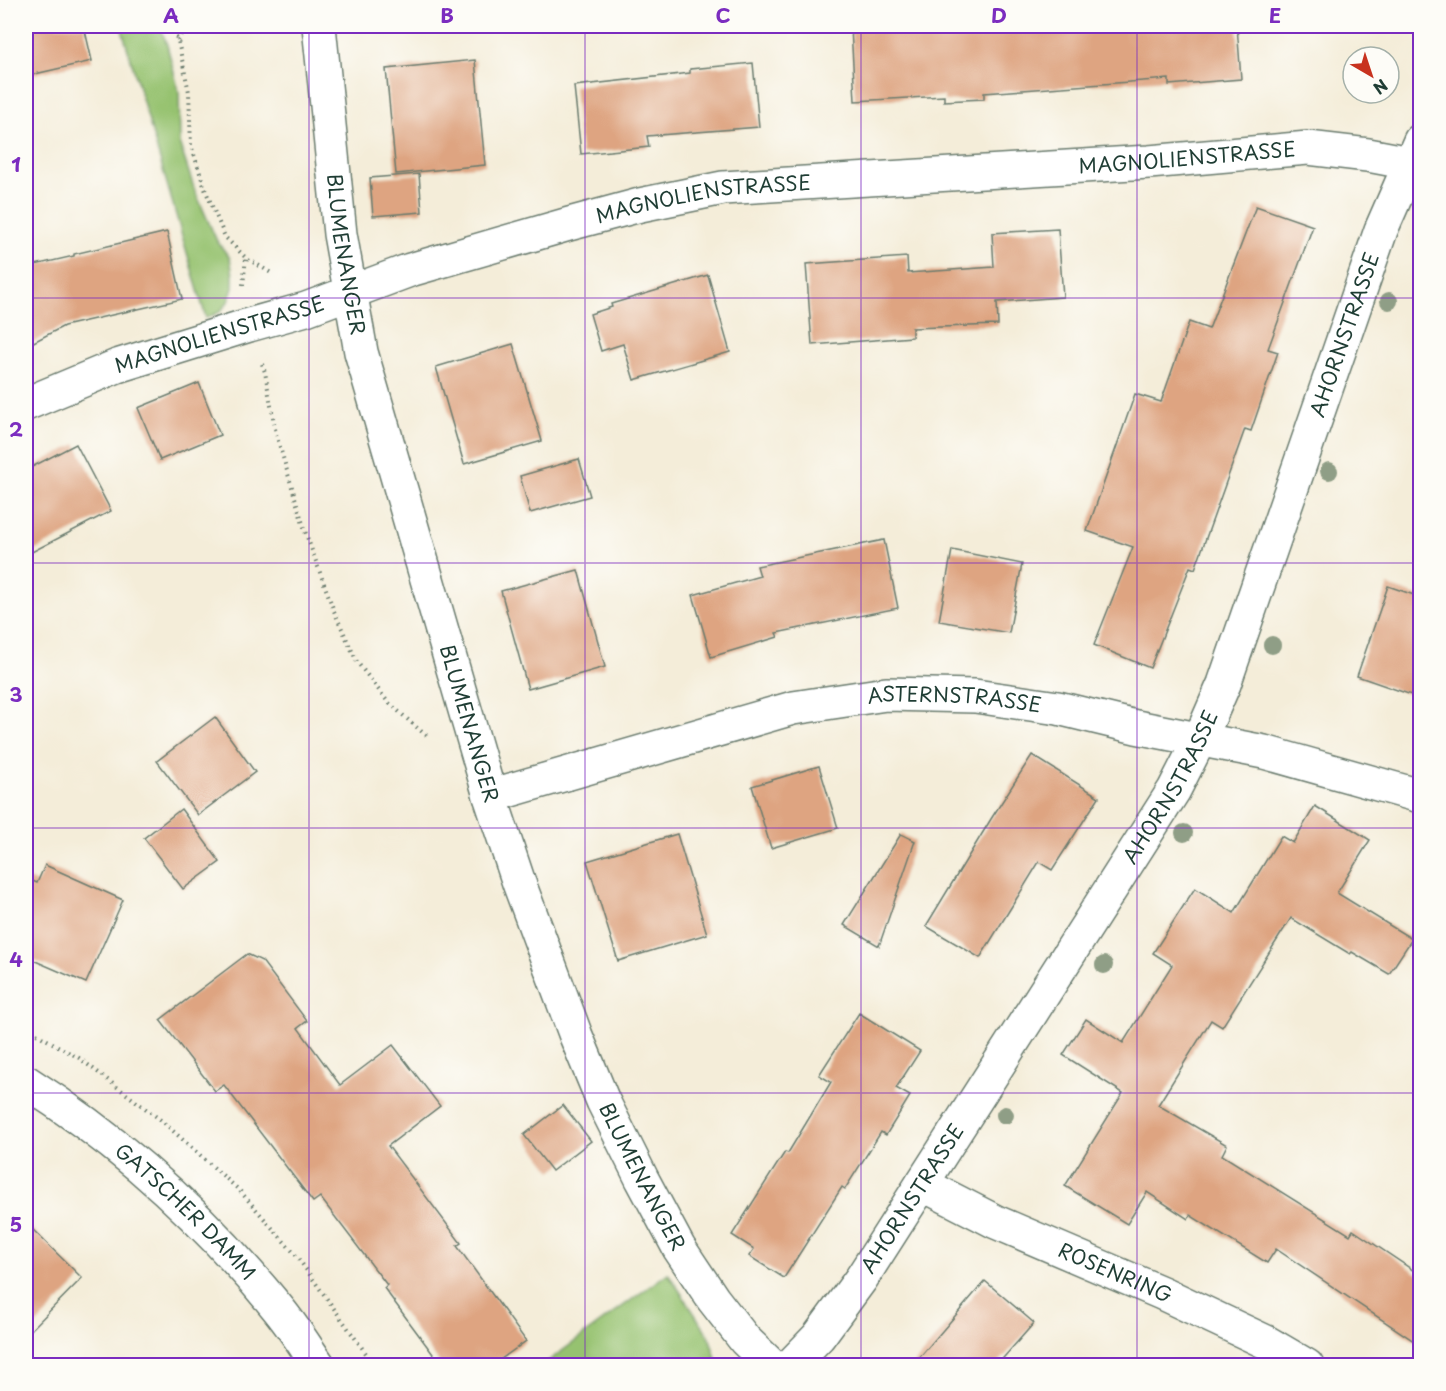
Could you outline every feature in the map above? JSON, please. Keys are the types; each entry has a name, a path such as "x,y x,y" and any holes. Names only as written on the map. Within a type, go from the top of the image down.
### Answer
{"street":[{"name":"BLUMENANGER","path":"319,26 340,234 361,352 490,796 519,883 576,1036 603,1101 642,1179 679,1248 713,1299 745,1340 772,1365"},
{"name":"MAGNOLIENSTRASSE","path":"26,404 117,366 306,309 410,270 640,205 723,188 1149,162 1308,148 1368,155 1417,157"},
{"name":"AHORNSTRASSE","path":"790,1365 819,1336 861,1279 1174,790 1224,684 1381,230 1417,157"},
{"name":"ASTERNSTRASSE","path":"490,796 793,708 886,694 975,696 1058,708 1136,727 1264,752 1420,796"},
{"name":"GATSCHER DAMM","path":"26,1082 58,1102 126,1153 182,1204 230,1252 278,1308 320,1365"},
{"name":"ROSENRING","path":"922,1184 996,1222 1235,1327 1307,1365"}],"path":[{"path":"171,26 178,41 189,92 192,145 205,189 225,237 246,258 285,281 306,309"},
{"path":"178,41 185,26"},
{"path":"249,325 265,372 276,434 306,534 334,611 357,662 388,702 422,732 452,751 478,755"}],"green space":[{"path":"121,26 160,26 179,92 180,145 195,191 217,241 230,258 233,288 228,302 220,312 206,318"},
{"path":"668,1273 709,1336 718,1365 543,1365"}],"building":[{"path":"26,26 84,26 92,61 26,76"},
{"path":"1237,26 1241,79 1169,85 1169,79 984,93 984,99 944,101 944,96 855,101 851,28"},
{"path":"475,60 485,165 396,174 386,69"},
{"path":"753,63 759,127 647,136 649,147 581,154 574,86 690,73 690,69"},
{"path":"419,174 422,212 373,216 370,178"},
{"path":"1256,206 1313,226 1268,349 1278,352 1251,431 1245,429 1195,569 1190,567 1150,668 1094,645 1133,547 1087,531 1135,394 1161,402 1189,322 1209,329"},
{"path":"1058,229 1063,297 997,302 998,325 912,328 912,337 812,345 806,264 907,257 908,273 994,267 992,233"},
{"path":"167,232 182,299 64,326 26,346 26,267"},
{"path":"708,275 730,352 634,380 623,344 601,351 590,314 612,307 611,304"},
{"path":"513,344 542,441 464,464 436,367"},
{"path":"199,383 220,435 160,460 138,408"},
{"path":"76,444 111,511 26,555 26,470"},
{"path":"579,459 590,496 530,513 520,476"},
{"path":"884,540 898,608 776,633 778,637 711,657 693,595 760,576 757,566"},
{"path":"952,550 1022,564 1009,633 939,621"},
{"path":"578,570 605,667 528,689 501,591"},
{"path":"1388,586 1420,597 1420,698 1357,676"},
{"path":"215,717 255,772 198,815 157,761"},
{"path":"1032,755 1099,797 1052,870 1039,862 980,958 926,926"},
{"path":"819,766 838,828 771,848 752,786"},
{"path":"1315,806 1370,840 1337,893 1412,939 1389,974 1352,952 1350,954 1291,918 1222,1027 1211,1020 1158,1105 1227,1145 1222,1155 1350,1235 1353,1230 1420,1275 1420,1345 1276,1249 1267,1263 1190,1215 1188,1219 1147,1192 1127,1224 1065,1186 1123,1093 1063,1055 1086,1019 1123,1043 1172,965 1153,953 1195,888 1234,913 1281,836 1293,843"},
{"path":"181,809 220,862 183,889 144,838"},
{"path":"677,834 707,934 618,961 587,861"},
{"path":"901,834 915,841 879,946 844,925"},
{"path":"45,865 123,900 86,983 26,957 26,878 37,883"},
{"path":"247,954 262,961 307,1021 298,1028 340,1085 393,1045 440,1106 388,1146 461,1243 457,1246 526,1341 493,1365 441,1365 384,1288 387,1285 320,1197 313,1202 224,1085 215,1091 160,1020"},
{"path":"859,1013 920,1051 896,1088 910,1096 886,1135 881,1132 845,1189 842,1187 784,1278 749,1256 754,1249 732,1235 785,1152 788,1153 831,1082 819,1075"},
{"path":"563,1105 591,1141 552,1171 524,1135"},
{"path":"26,1223 82,1278 26,1335"},
{"path":"985,1281 1034,1323 997,1365 913,1365"}]}
